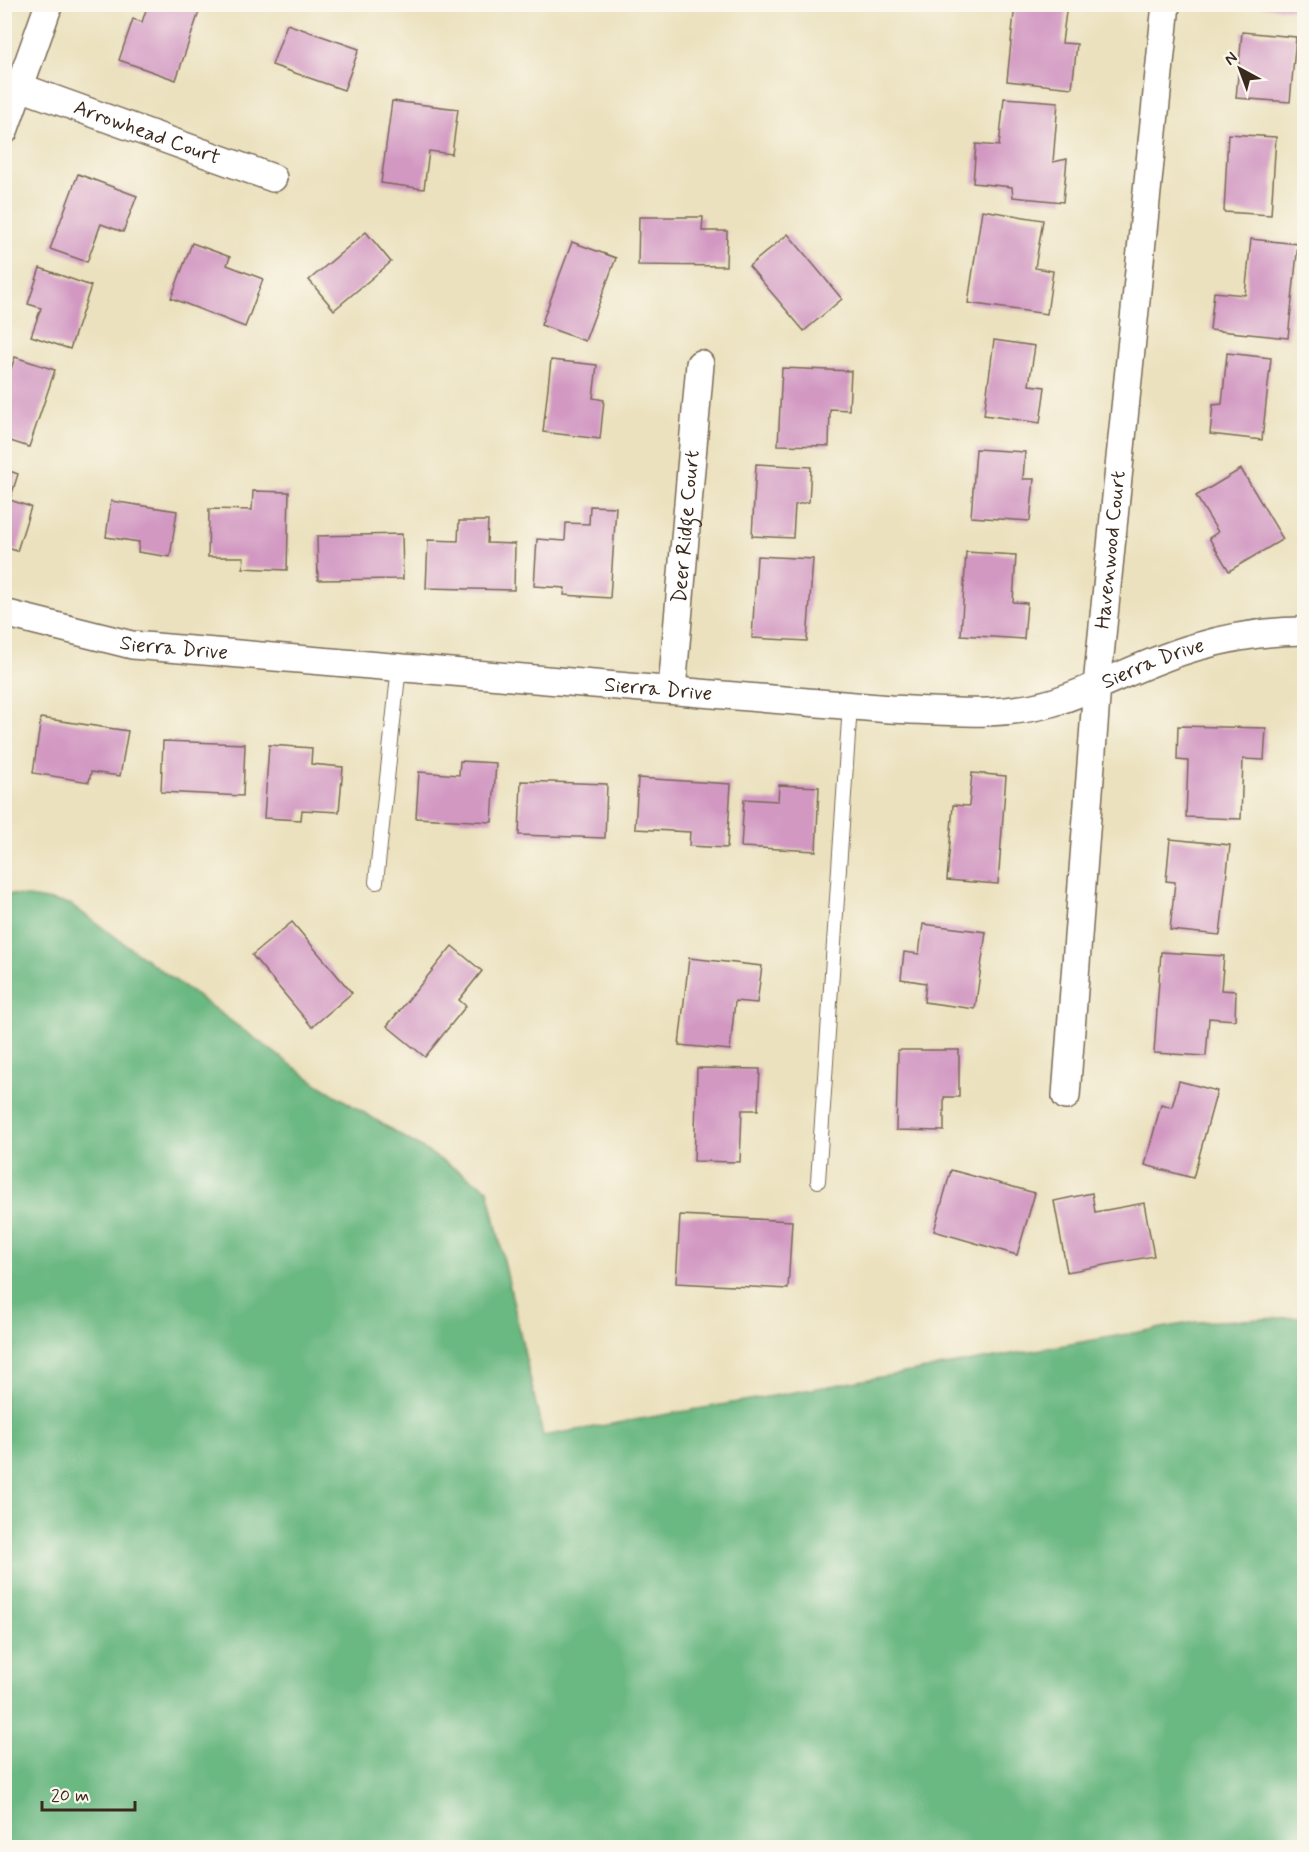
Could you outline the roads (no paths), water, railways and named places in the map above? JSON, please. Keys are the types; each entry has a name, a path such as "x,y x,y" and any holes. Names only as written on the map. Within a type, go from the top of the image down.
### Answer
{"street":[{"path":"4,130 49,4"},
{"name":"Havenwood Court","path":"1066,1096 1097,685 1166,4"},
{"name":"Arrowhead Court","path":"20,87 273,178"},
{"name":"Deer Ridge Court","path":"672,690 700,364"},
{"name":"Sierra Drive","path":"4,613 132,645 850,705 969,712 1010,711 1054,702 1195,647 1276,631 1305,631"}],"lane":[{"path":"376,882 399,666"},
{"path":"818,1181 850,705"}]}
